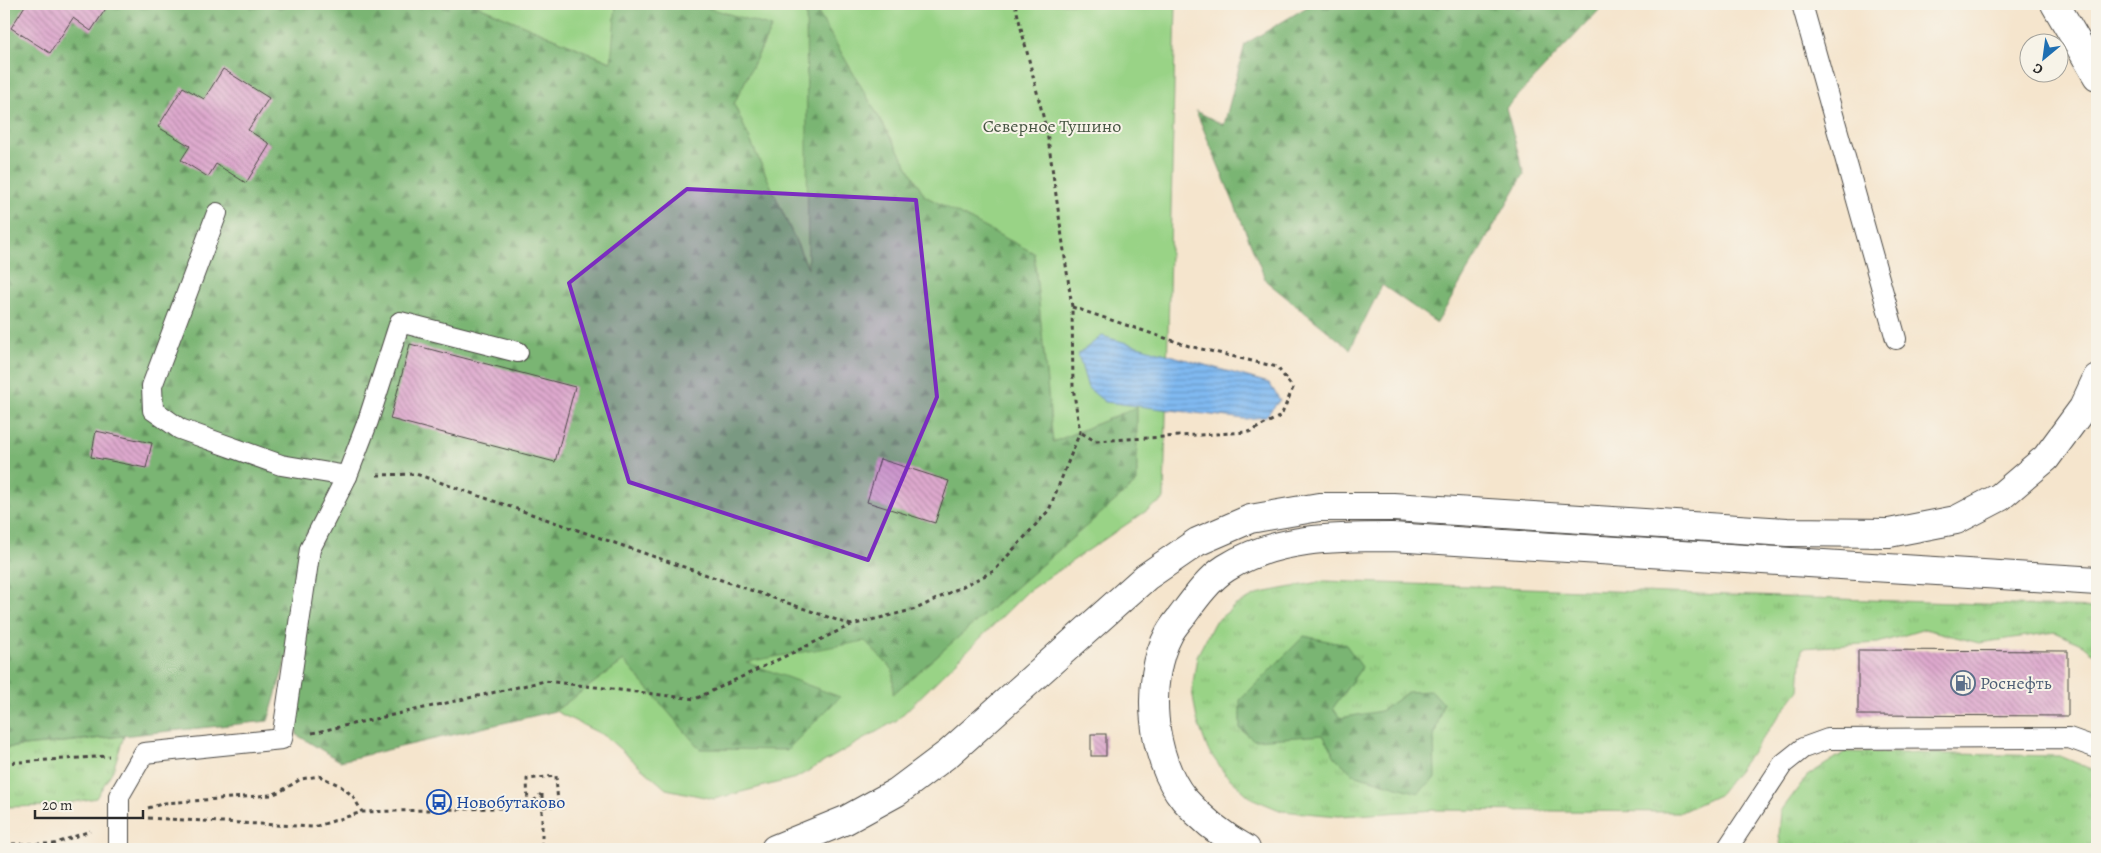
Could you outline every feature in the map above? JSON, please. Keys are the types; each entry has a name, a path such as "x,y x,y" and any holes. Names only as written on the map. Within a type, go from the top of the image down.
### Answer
{"main road":[{"path":"2055,4 2097,76"},
{"path":"775,849 846,820 897,792 949,753 1146,578 1197,542 1250,520 1319,507 1394,507 1787,532 1889,533 1956,520 2000,497 2046,458 2083,408 2097,378"},
{"path":"1246,849 1220,835 1184,799 1163,762 1155,722 1155,678 1169,634 1195,599 1226,568 1267,550 1322,538 1392,537 2097,581"}],"lane":[{"path":"1802,4 1896,340"},
{"path":"217,213 152,386 153,410 180,430 282,465 347,476"},
{"path":"119,849 119,796 144,753 282,739 310,548 347,476 368,421 400,322 518,352"},
{"path":"1727,849 1783,764 1803,748 1828,739 2069,738 2097,748"}],"path":[{"path":"282,739 545,681 695,699 851,625 916,609 994,571 1048,510 1080,432 1073,388 1072,307 1048,132 1015,4"},
{"path":"1072,307 1189,346 1277,367 1293,388 1281,416 1249,432 1095,441 1080,432"},
{"path":"347,476 416,474 851,625"},
{"path":"4,763 144,753"},
{"path":"4,844 54,844 84,835 118,814 142,810 165,803 270,794 281,791 301,778 314,776 339,785 353,796 362,812"},
{"path":"528,807 527,779 556,776 558,805 542,807"},
{"path":"118,814 314,827 362,812 528,807 542,794 542,849"}],"highlighted area":[{"path":"687,189 916,200 937,397 868,560 629,482 569,283"}],"green space":[{"path":"4,4 474,4 610,62 616,4 696,4 772,26 734,104 807,266 806,4 813,4 925,196 1034,253 1053,442 1137,407 1137,482 893,694 747,662 841,697 787,750 700,749 624,661 555,711 340,761 297,735 291,643 268,721 4,748"},
{"path":"474,4 616,4 611,62"},
{"path":"696,4 806,4 808,268 734,104 772,27"},
{"name":"Северное Тушино","path":"813,4 1176,4 1164,499 1028,591 897,720 796,778 714,799 666,789 605,736 555,711 624,661 700,749 787,750 840,697 746,662 865,641 893,670 893,694 1137,482 1137,407 1053,442 1034,253 925,196"},
{"path":"1312,4 1599,4 1602,7 1506,108 1524,174 1437,323 1382,285 1350,349 1266,281 1196,111 1224,125 1245,44"},
{"path":"1324,581 2097,608 2097,656 2085,646 2055,632 1979,643 1925,629 1878,643 1802,648 1799,690 1720,794 1681,812 1435,810 1339,816 1282,811 1251,798 1225,774 1208,750 1197,720 1192,690 1197,656 1214,623 1236,605 1261,593"},
{"path":"1304,636 1346,645 1362,667 1333,708 1340,718 1381,711 1408,692 1432,691 1443,703 1434,737 1435,778 1418,793 1353,774 1335,757 1323,735 1254,740 1240,729 1240,700"},
{"path":"124,736 113,770 96,798 52,806 4,807 4,748"},
{"path":"1845,752 2060,756 2091,769 2097,774 2097,849 1781,847 1779,835 1781,811 1807,776"}],"water":[{"path":"1102,336 1269,383 1280,400 1265,417 1245,419 1105,402 1088,388 1078,354"}],"building":[{"path":"26,4 109,4 91,31 73,18 50,53 11,28"},
{"path":"223,69 269,98 248,130 270,144 246,183 216,164 208,177 181,160 190,146 158,127 183,87 204,99"},
{"path":"410,344 575,387 555,462 390,419"},
{"path":"96,431 152,443 146,468 91,457"},
{"path":"880,459 949,481 935,523 867,502"},
{"name":"Роснефть","path":"1858,650 2068,651 2068,716 1858,715"},
{"path":"1091,734 1106,734 1106,756 1091,756"}],"place":[{"name":"Роснефть","path":"1963,683"},
{"name":"Новобутаково","path":"439,802"}]}
